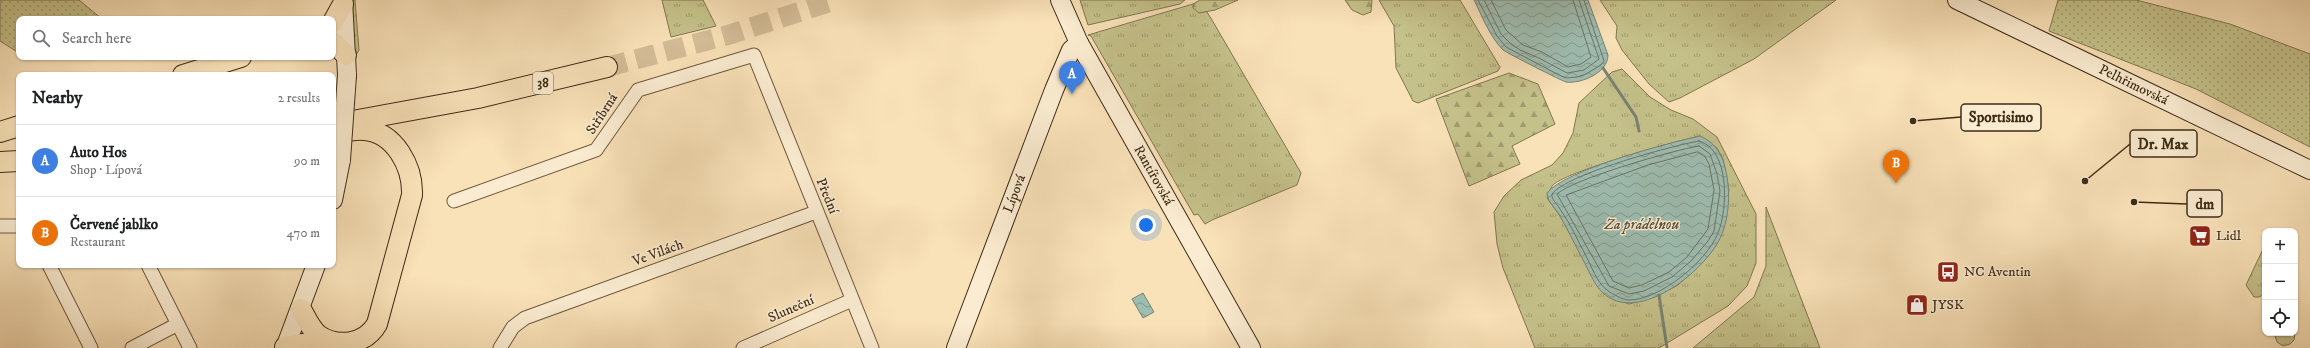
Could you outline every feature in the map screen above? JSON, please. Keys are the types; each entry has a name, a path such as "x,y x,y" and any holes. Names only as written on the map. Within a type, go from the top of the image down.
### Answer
{"main road":[{"path":"336,16 343,2"},
{"path":"192,72 231,60"},
{"name":"38","path":"336,124 478,98 607,67"},
{"path":"0,132 16,127"},
{"path":"285,348 302,344 332,348 346,346 368,336 377,324 410,202 412,185 410,173 402,156 385,138 363,130 336,133"},
{"path":"0,162 16,161"},
{"path":"301,309 309,326 319,336 327,341 346,346"}],"street":[{"name":"Rantířovská","path":"1060,0 1079,43 1251,348"},
{"name":"Pelhřimovská","path":"1956,0 2310,170"},
{"path":"336,185 341,160 347,75 340,48 343,2"},
{"name":"Lípová","path":"956,348 1054,90 1071,50 1079,43"},
{"name":"Stříbrná","path":"454,201 596,150 638,90 754,55"},
{"name":"Přední","path":"754,55 872,348"},
{"name":"Ve Vilách","path":"500,348 513,327 525,318 816,212"},
{"path":"0,226 16,226"},
{"path":"51,268 91,348"},
{"path":"150,268 190,348"},
{"path":"285,348 301,309 315,268"},
{"name":"Sluneční","path":"743,348 852,300"},
{"path":"132,348 178,324"}],"green space":[{"path":"0,0 79,0 98,16 16,16 16,51 0,41"},
{"path":"349,0 355,0 359,50 353,60"},
{"path":"662,0 703,0 716,26 671,37"},
{"path":"1080,0 1185,0 1180,4 1088,25"},
{"path":"1200,0 1238,0 1215,10 1199,13 1193,8 1193,4"},
{"path":"1345,0 1372,0 1371,12 1363,15 1352,10"},
{"path":"1379,0 1460,0 1500,67 1498,71 1418,103 1413,101 1396,68 1394,26"},
{"path":"1600,0 1836,0 1754,59 1680,98 1669,102 1649,84 1622,50 1616,38 1617,26"},
{"path":"2058,0 2136,0 2230,24 2310,54 2310,147 2196,89 2049,31"},
{"path":"1193,4 1203,6 1212,20 1301,173 1297,185 1205,224 1198,214 1194,215 1091,36 1088,35"},
{"path":"1622,69 1650,97 1671,110 1693,119 1717,137 1756,214 1756,263 1747,286 1728,306 1659,348 1535,348 1503,268 1497,244 1494,212 1504,196 1521,180 1552,165 1563,153 1573,133 1579,103 1612,72","holes":["1700,136 1717,148 1723,159 1729,190 1715,247 1698,267 1678,285 1659,295 1629,304 1603,293 1560,216 1547,198 1552,186 1561,180 1598,165 1646,150"]},
{"path":"1509,73 1538,84 1555,124 1512,146 1520,164 1469,186 1436,99"},
{"path":"1766,207 1820,348 1693,348 1754,297 1766,266"},
{"path":"2262,251 2262,296 2254,297 2246,285"},
{"path":"2275,336 2295,336 2294,340 2290,344 2283,346 2277,342"}],"water":[{"path":"1474,0 1588,0 1608,55 1607,61 1604,67 1593,76 1579,81 1566,82 1503,50 1490,33"},
{"name":"Za prádelnou","path":"1700,136 1716,147 1719,152 1726,170 1728,184 1728,206 1726,220 1722,234 1715,248 1688,276 1671,289 1653,298 1635,302 1618,301 1603,293 1590,275 1563,221 1548,199 1547,193 1557,184 1574,175 1618,158"},
{"path":"1143,293 1154,312 1143,318 1132,299"}],"waterway":[{"path":"1603,68 1636,117 1639,131"},
{"path":"1659,295 1667,348"}],"tunnel":[{"path":"607,67 728,35 836,0"}],"place":[{"name":"Auto Hos","path":"1072,94"},
{"name":"Sportisimo","path":"1913,121"},
{"name":"Dr. Max","path":"2085,181"},
{"name":"Červené jablko","path":"1896,183"},
{"name":"dm","path":"2134,202"},
{"name":"Lidl","path":"2200,236"},
{"name":"NC Aventin","path":"1948,272"},
{"name":"JYSK","path":"1917,305"}]}
